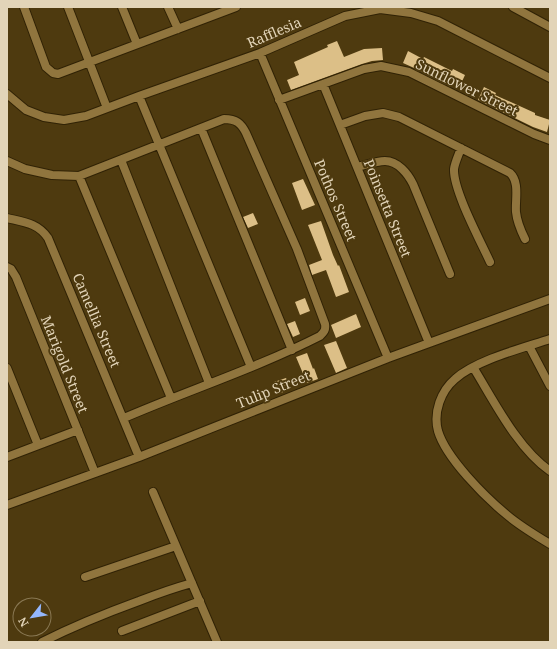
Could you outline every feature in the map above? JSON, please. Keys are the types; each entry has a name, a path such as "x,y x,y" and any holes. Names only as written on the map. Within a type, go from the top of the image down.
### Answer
{"street":[{"path":"24,7 46,67 53,73 64,72 178,29 218,10 236,7"},
{"path":"68,7 107,108"},
{"path":"122,7 137,44"},
{"path":"168,7 178,29"},
{"path":"513,7 550,27"},
{"name":"Rafflesia","path":"7,94 26,110 44,117 64,120 86,116 260,53 345,16 380,8 411,13 438,21 550,78"},
{"name":"Pothos Street","path":"260,53 388,358"},
{"name":"Sunflower Street","path":"279,100 364,70 381,66 409,72 534,134 550,140"},
{"name":"Poinsetta Street","path":"323,84 429,343"},
{"path":"138,96 251,367"},
{"path":"340,125 365,116 383,113 399,117 510,173 516,184 516,214 525,239"},
{"path":"7,161 24,169 52,175 79,176 224,119 237,121 242,126 296,249 325,329 320,336 292,350 124,418"},
{"path":"201,128 292,350"},
{"path":"461,148 454,167 454,178 459,193 490,262"},
{"path":"121,160 210,383"},
{"path":"357,167 384,160 390,161 407,172 450,274"},
{"path":"79,176 171,398"},
{"name":"Camellia Street","path":"7,218 37,226 48,238 139,457"},
{"name":"Marigold Street","path":"7,267 11,269 16,277 95,473"},
{"name":"Tulip Street","path":"7,505 139,457 388,358 550,299"},
{"path":"550,338 473,367 454,379 441,397 436,418 442,441 460,468 483,493 507,515 550,544"},
{"path":"529,346 550,386"},
{"path":"473,367 519,440 542,465 550,471"},
{"path":"7,368 38,446"},
{"path":"7,457 78,430"},
{"path":"153,492 217,642"},
{"path":"85,577 176,546"},
{"path":"42,642 69,628 103,614 176,587 192,583"},
{"path":"122,631 200,601"}],"building":[{"path":"337,41 344,57 364,49 382,48 383,60 362,64 291,90 287,80 299,75 294,62 328,47 327,45"},
{"path":"408,51 423,59 424,57 452,71 453,69 465,75 459,88 403,63"},
{"path":"484,87 496,93 495,95 535,113 535,115 550,120 547,132 533,127 478,100"},
{"path":"303,179 315,205 302,210 292,183"},
{"path":"253,213 258,224 248,228 243,217"},
{"path":"321,221 333,255 338,266 339,265 349,292 336,297 326,270 312,275 309,265 322,260 308,225"},
{"path":"305,298 310,311 300,315 295,302"},
{"path":"356,314 361,327 336,338 331,325"},
{"path":"295,321 300,334 293,337 287,324"},
{"path":"336,341 347,368 336,373 324,345"},
{"path":"307,353 318,379 307,383 296,357"},
{"path":"286,378 291,389 278,394 274,382"}]}
